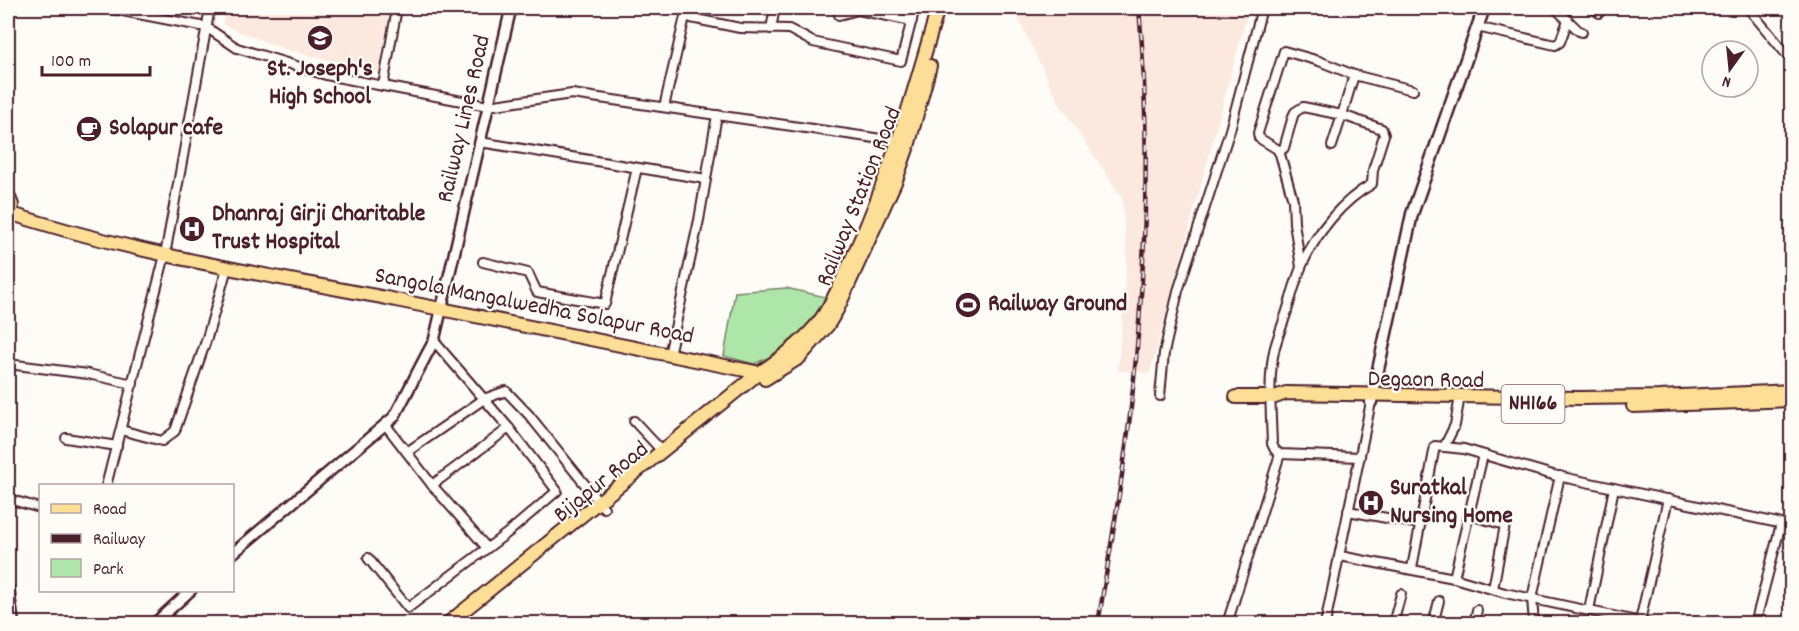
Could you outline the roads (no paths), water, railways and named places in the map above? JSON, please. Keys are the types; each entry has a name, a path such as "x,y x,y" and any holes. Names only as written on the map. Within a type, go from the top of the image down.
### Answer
{"main road":[{"name":"Railway Station Road","path":"765,374 783,369 799,358 828,326 868,245 896,180 938,8"},
{"name":"Railway Station Road","path":"904,142 947,8"},
{"path":"1371,398 1412,214 1484,8"},
{"path":"8,195 12,205 8,215"},
{"name":"Sangola Mangalwedha Solapur Road","path":"8,215 165,255 765,374"},
{"path":"447,624 601,505 662,452 765,374"},
{"name":"Bijapur Road","path":"464,622 601,505 765,374"},
{"name":"Degaon Road","path":"1236,397 1273,397 1286,400 1659,397 1791,391"},
{"name":"Degaon Road","path":"1460,399 1660,406 1791,400"},
{"path":"8,589 13,624"}],"street":[{"path":"107,8 206,27 237,48 326,75 488,106 572,94 904,142"},
{"path":"107,484 165,255 210,8"},
{"path":"383,86 397,8"},
{"name":"Railway Lines Road","path":"234,552 394,417 434,341 511,8"},
{"path":"664,106 687,8"},
{"path":"694,8 691,18 740,28 789,29 813,42 901,61 915,8"},
{"path":"771,29 776,8"},
{"path":"1160,396 1164,353 1178,291 1230,130 1262,8"},
{"path":"1555,8 1582,32"},
{"path":"1748,8 1791,61"},
{"path":"839,15 858,10 912,21"},
{"path":"1477,27 1555,45 1560,42 1568,20"},
{"path":"1301,268 1293,200 1279,152 1259,138 1258,133 1284,51 1319,61 1354,75 1413,90"},
{"path":"1332,146 1354,75"},
{"path":"1279,152 1284,148 1293,116 1303,107 1342,115 1382,129 1384,135 1372,170 1372,184 1358,192 1329,222 1310,249 1301,268 1274,352 1272,444 1275,450 1280,454 1360,457"},
{"path":"669,355 699,220 717,115"},
{"path":"480,142 706,179"},
{"path":"483,262 528,273 537,292 605,304 637,168"},
{"path":"121,430 162,441 175,431 207,338 227,268"},
{"path":"368,558 408,608 510,531 557,491 509,428 434,341"},
{"path":"8,364 88,374 133,384"},
{"path":"407,452 483,399 506,391 529,415 601,505"},
{"path":"1325,624 1371,398"},
{"path":"1444,447 1455,425 1460,399"},
{"path":"634,421 662,452"},
{"path":"385,424 432,485 487,548"},
{"path":"432,485 509,428"},
{"path":"66,438 117,446"},
{"path":"1412,568 1435,446 1464,449 1560,476 1791,526"},
{"path":"1227,624 1280,454"},
{"path":"1454,578 1483,454"},
{"path":"1534,624 1532,598 1560,476"},
{"path":"1589,610 1614,488"},
{"path":"8,499 39,508"},
{"path":"1640,621 1668,499"},
{"path":"1348,511 1420,524"},
{"path":"1469,515 1505,525 1492,589"},
{"path":"1755,624 1781,524"},
{"path":"1340,556 1412,568 1492,589 1651,624"},
{"path":"154,624 190,592"},
{"path":"1393,624 1401,594"},
{"path":"1433,624 1439,601"},
{"path":"1474,624 1477,610"}],"railway":[{"path":"1098,624 1125,455 1141,301 1146,155 1139,8"}],"place":[{"name":"St. Joseph's High School","path":"320,38"},
{"name":"Solapur cafe","path":"89,129"},
{"name":"Dhanraj Girji Charitable Trust Hospital","path":"192,229"},
{"name":"Railway Ground","path":"968,305"},
{"name":"Suratkal Nursing Home","path":"1371,503"}]}
